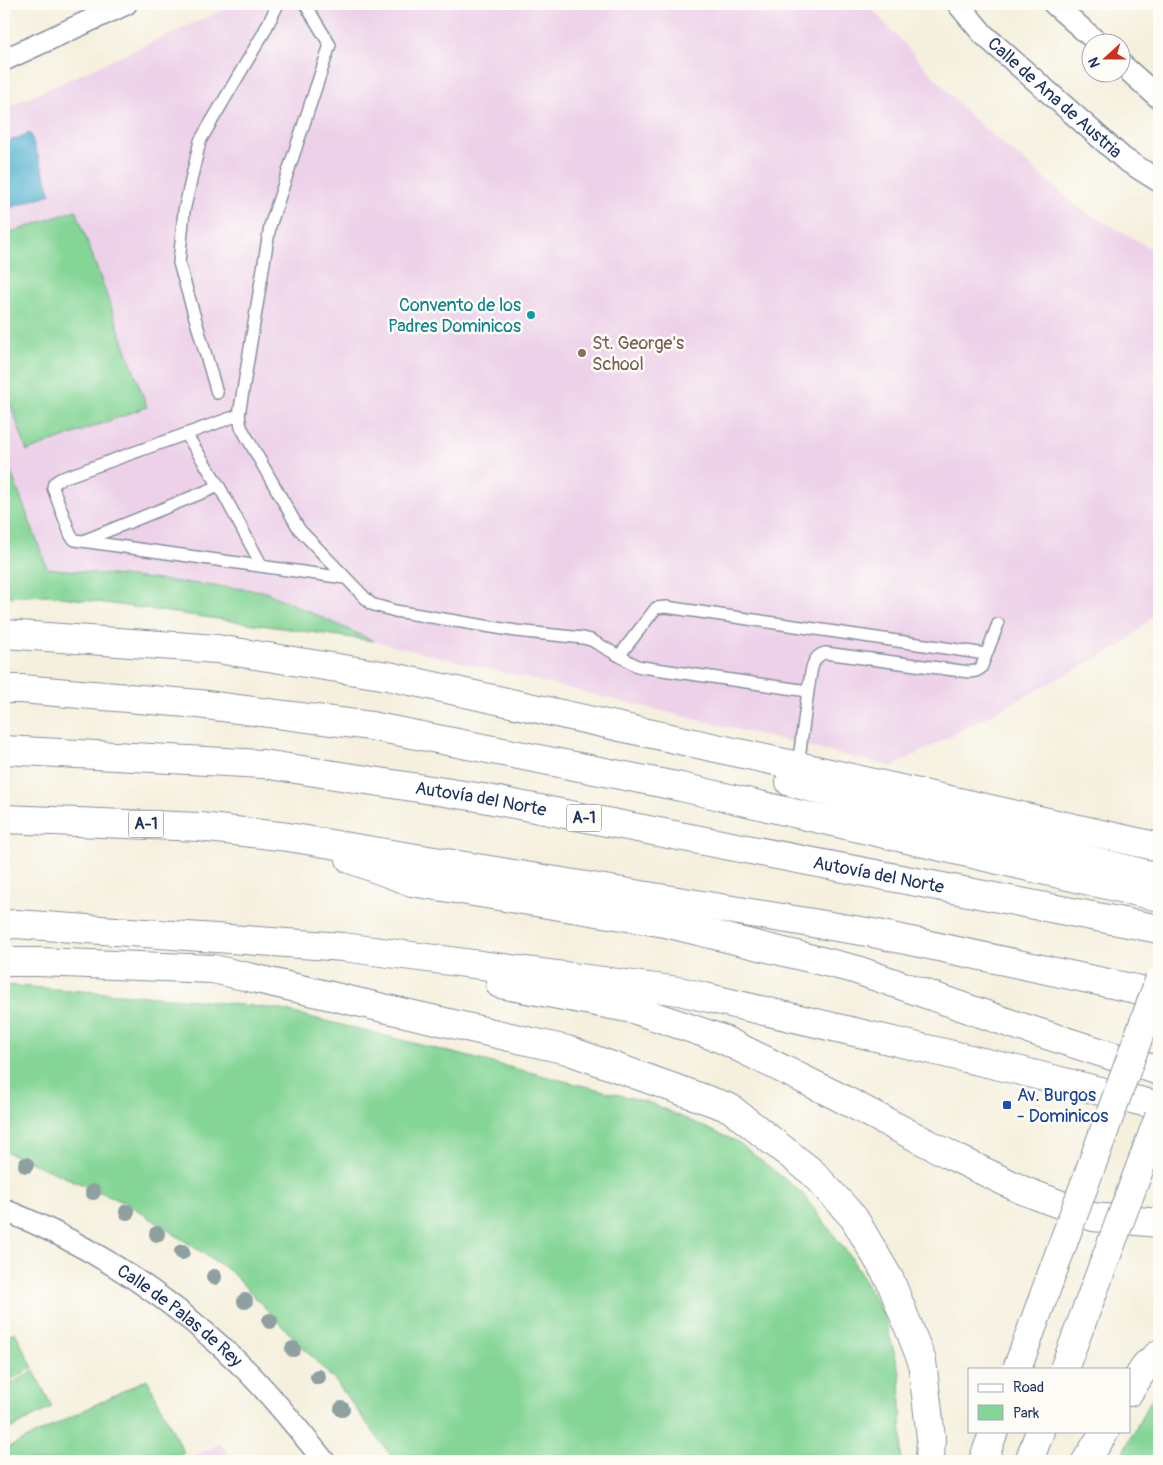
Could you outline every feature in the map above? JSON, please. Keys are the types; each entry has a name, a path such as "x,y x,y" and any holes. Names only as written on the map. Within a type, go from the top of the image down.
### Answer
{"main road":[{"path":"4,634 217,649 388,676 1159,847"},
{"path":"4,689 21,688 199,704 371,726 680,787 1159,897"},
{"path":"620,727 760,774 963,829 1159,877"},
{"name":"Autovía del Norte","path":"4,750 262,764 463,795 1159,929"},
{"name":"A-1","path":"4,819 200,827 288,837 872,933 1159,994"},
{"path":"288,837 412,882 665,923 854,969 1012,1024 1159,1072"},
{"path":"4,925 333,946 679,991 1017,1070 1159,1106"},
{"path":"396,953 504,985 634,1009 722,1039 835,1094 952,1156 1022,1190 1094,1217 1159,1223"},
{"path":"4,962 213,969 567,1050 730,1108 812,1172 854,1218 890,1280 922,1361 932,1438 930,1461"},
{"path":"1017,1368 1159,981"},
{"path":"1064,1368 1159,1117"},
{"path":"1130,1390 1146,1365 1159,1354"},
{"path":"983,1461 994,1432"},
{"path":"1029,1461 1040,1432"},
{"path":"1086,1461 1104,1432"}],"street":[{"path":"4,60 126,4"},
{"name":"Calle de Ana de Austria","path":"958,4 983,34 1116,152 1159,181"},
{"path":"1054,4 1086,32"},
{"path":"1130,72 1159,98"},
{"name":"Calle de Palas de Rey","path":"4,1210 34,1222 104,1260 170,1304 207,1334 248,1372 291,1419 324,1461"}],"lane":[{"path":"217,393 179,263 184,211 200,141 263,34 278,4"},
{"path":"305,4 330,45 270,226 239,415 241,428 299,529 371,604 382,608 516,631 583,638 591,640 642,667 808,690"},
{"path":"239,415 60,479 54,483 53,488 71,536 75,540 345,578"},
{"path":"186,434 219,486 262,566"},
{"path":"82,541 219,486"},
{"path":"619,656 656,608 666,606 986,654"},
{"path":"798,766 808,690 814,659 819,654 825,653 969,672 976,671 980,668 998,624"}],"shaded area":[{"name":"St. George's School","path":"236,4 869,4 970,116 1081,209 1159,253 1159,610 1124,644 892,767 374,641 263,591 47,569 4,453 4,109"},
{"path":"220,1444 236,1461 184,1461"}],"green space":[{"path":"76,210 147,407 27,451 4,386 4,235"},
{"path":"4,453 47,568 263,591 374,641 48,595 4,597"},
{"path":"4,985 196,1000 278,1009 648,1102 738,1142 802,1193 852,1259 884,1316 900,1373 901,1461 395,1461 336,1382 230,1271 130,1205 4,1151"},
{"path":"15,1332 33,1368 4,1383 4,1337"},
{"path":"34,1371 52,1407 4,1432 4,1387"},
{"path":"147,1379 184,1453 168,1461 6,1461 4,1450"},
{"path":"1159,1385 1159,1461 1118,1461"}],"water":[{"path":"30,133 51,194 4,210 4,143"}],"place":[{"name":"Convento de los Padres Dominicos","path":"531,315"},
{"name":"St. George's School","path":"582,353"},
{"name":"Av. Burgos - Dominicos","path":"1007,1105"}]}
